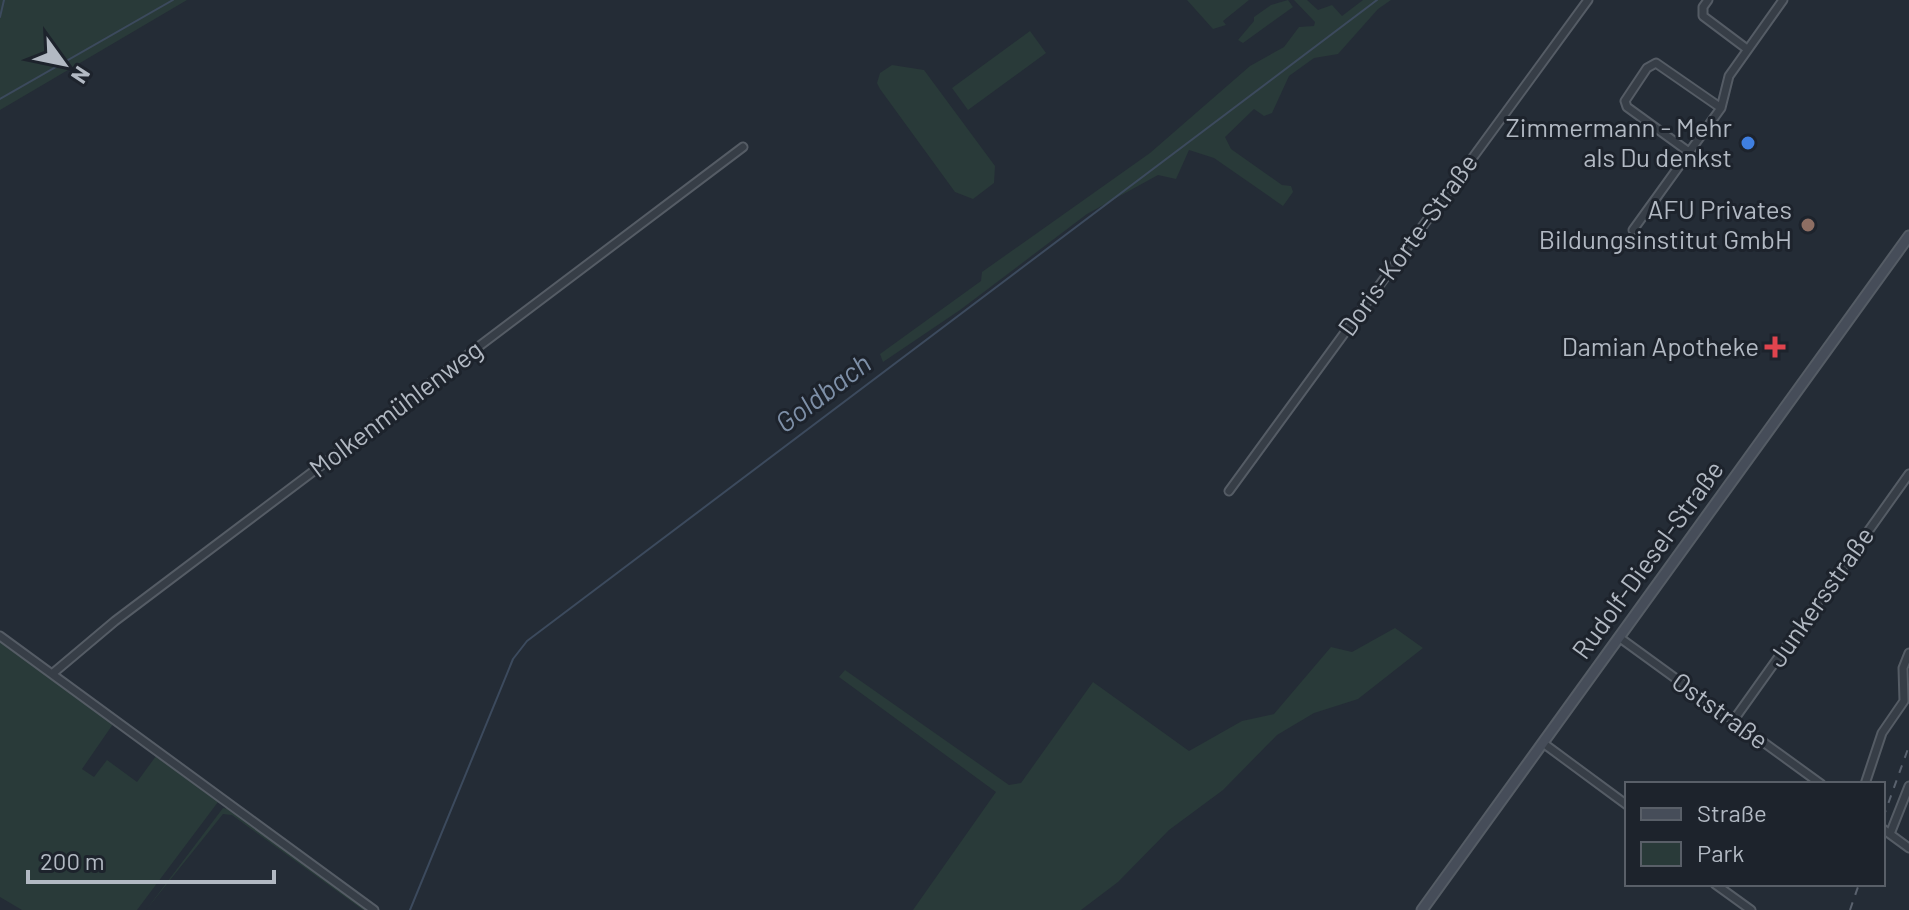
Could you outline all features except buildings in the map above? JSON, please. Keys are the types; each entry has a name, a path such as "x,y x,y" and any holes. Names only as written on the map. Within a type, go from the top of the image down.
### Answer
{"street":[{"name":"Doris-Korte-Straße","path":"1229,491 1588,0"},
{"path":"1708,0 1703,7 1703,16 1747,49"},
{"path":"1633,230 1721,108 1729,76 1783,0"},
{"path":"1689,152 1627,107 1625,101 1647,68 1656,63 1721,108"},
{"name":"Molkenmühlenweg","path":"52,674 115,621 743,147"},
{"name":"Rudolf-Diesel-Straße","path":"1422,910 1909,236"},
{"name":"Junkersstraße","path":"1733,721 1909,474"},
{"path":"0,636 374,910"},
{"name":"Oststraße","path":"1620,638 1818,782"},
{"path":"1866,782 1882,733 1904,701 1903,668 1909,653"},
{"path":"1543,743 1625,804"},
{"path":"1909,786 1886,832 1909,848"},
{"path":"1718,886 1751,910"}],"green space":[{"path":"0,0 187,0 0,110"},
{"path":"1187,0 1249,0 1223,21 1226,25 1213,29"},
{"path":"1288,0 1293,7 1243,43 1238,40 1254,17 1271,5"},
{"path":"1294,0 1307,0 1318,10 1332,5 1342,16 1363,0 1391,0 1378,9 1338,54 1314,58 1289,76 1272,113 1264,116 1254,109 1225,137 1231,149 1282,185 1291,186 1293,192 1283,206 1214,158 1189,150 1176,179 1158,175 1087,214 960,310 883,362 880,354 981,281 982,272 1150,153 1250,66 1284,47 1299,27 1314,26 1315,22"},
{"path":"1030,31 1046,53 968,110 952,88"},
{"path":"892,65 924,70 995,166 994,183 973,199 955,192 880,89 877,83 880,73"},
{"path":"1395,628 1423,648 1358,699 1314,713 1277,735 1223,790 1169,830 1118,882 1081,910 913,910 996,792 839,677 845,670 1009,785 1021,783 1093,682 1189,751 1242,721 1274,714 1331,647 1352,652"},
{"path":"0,641 113,724 82,769 94,777 107,760 137,782 156,756 218,802 137,910 22,910 0,897"},
{"path":"223,808 229,809 369,910 363,910 232,815 223,814 146,910"}],"waterway":[{"path":"0,17 4,0"},
{"path":"0,99 173,0"},
{"name":"Goldbach","path":"410,910 513,659 527,641 1377,0"}],"railway":[{"path":"1885,812 1909,746"},
{"path":"1850,910 1858,886"}],"place":[{"name":"Zimmermann - Mehr als Du denkst","path":"1748,143"},
{"name":"AFU Privates Bildungsinstitut GmbH","path":"1808,225"},
{"name":"Damian Apotheke","path":"1775,347"}]}
